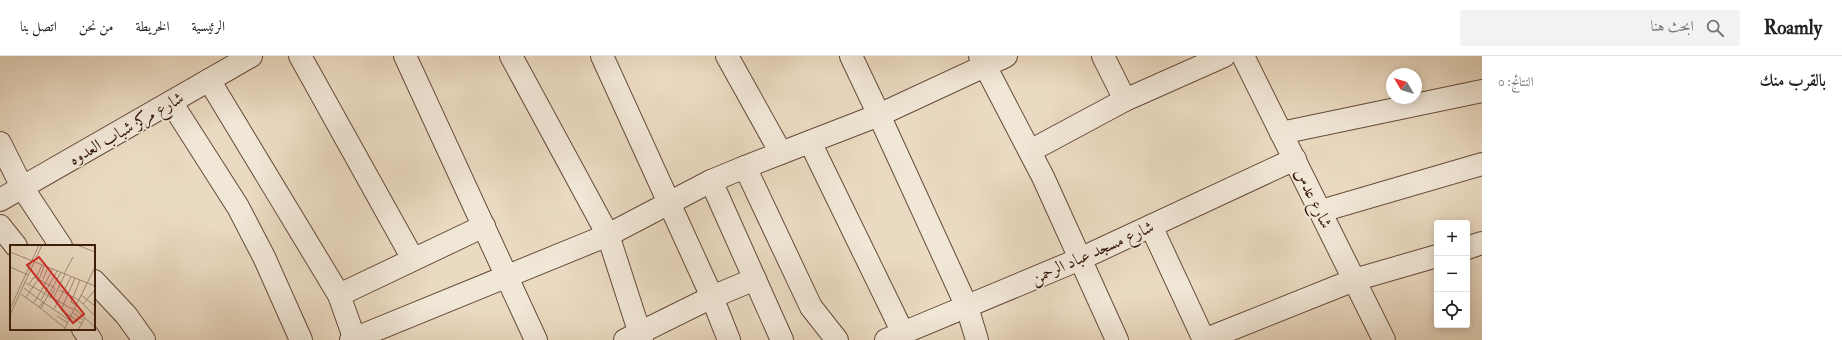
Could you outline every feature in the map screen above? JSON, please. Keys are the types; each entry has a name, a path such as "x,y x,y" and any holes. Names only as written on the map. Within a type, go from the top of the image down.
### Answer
{"street":[{"name":"شارع مركز شباب العدوه","path":"12,193 251,56"},
{"path":"300,56 413,259"},
{"path":"405,56 536,340"},
{"path":"602,56 668,204 712,297 730,340"},
{"path":"727,56 781,153"},
{"path":"851,56 880,114 967,307 977,340"},
{"path":"209,80 340,295 353,340 608,235 711,181 880,114 982,61 1006,56"},
{"path":"1103,56 1125,100"},
{"path":"1030,152 1125,100 1224,56"},
{"name":"شارع عدس","path":"1243,56 1384,340"},
{"path":"516,58 608,235 636,338 712,297 755,278"},
{"path":"982,61 1030,152 1117,340"},
{"path":"1282,133 1482,91"},
{"path":"171,102 238,207 264,256 301,340"},
{"path":"810,142 909,335"},
{"path":"0,143 12,193 61,245"},
{"name":"شارع مسجد عباد الرحمن","path":"909,335 967,307 1080,259 1295,159"},
{"path":"1321,211 1482,164"},
{"path":"745,167 811,308 837,340"},
{"path":"711,181 782,340"},
{"path":"0,226 15,245"},
{"path":"340,295 484,226"},
{"path":"1151,226 1204,340 1354,280 1434,257"},
{"path":"1470,247 1482,244"},
{"path":"95,282 126,315 144,340"},
{"path":"84,330 91,340"}]}
